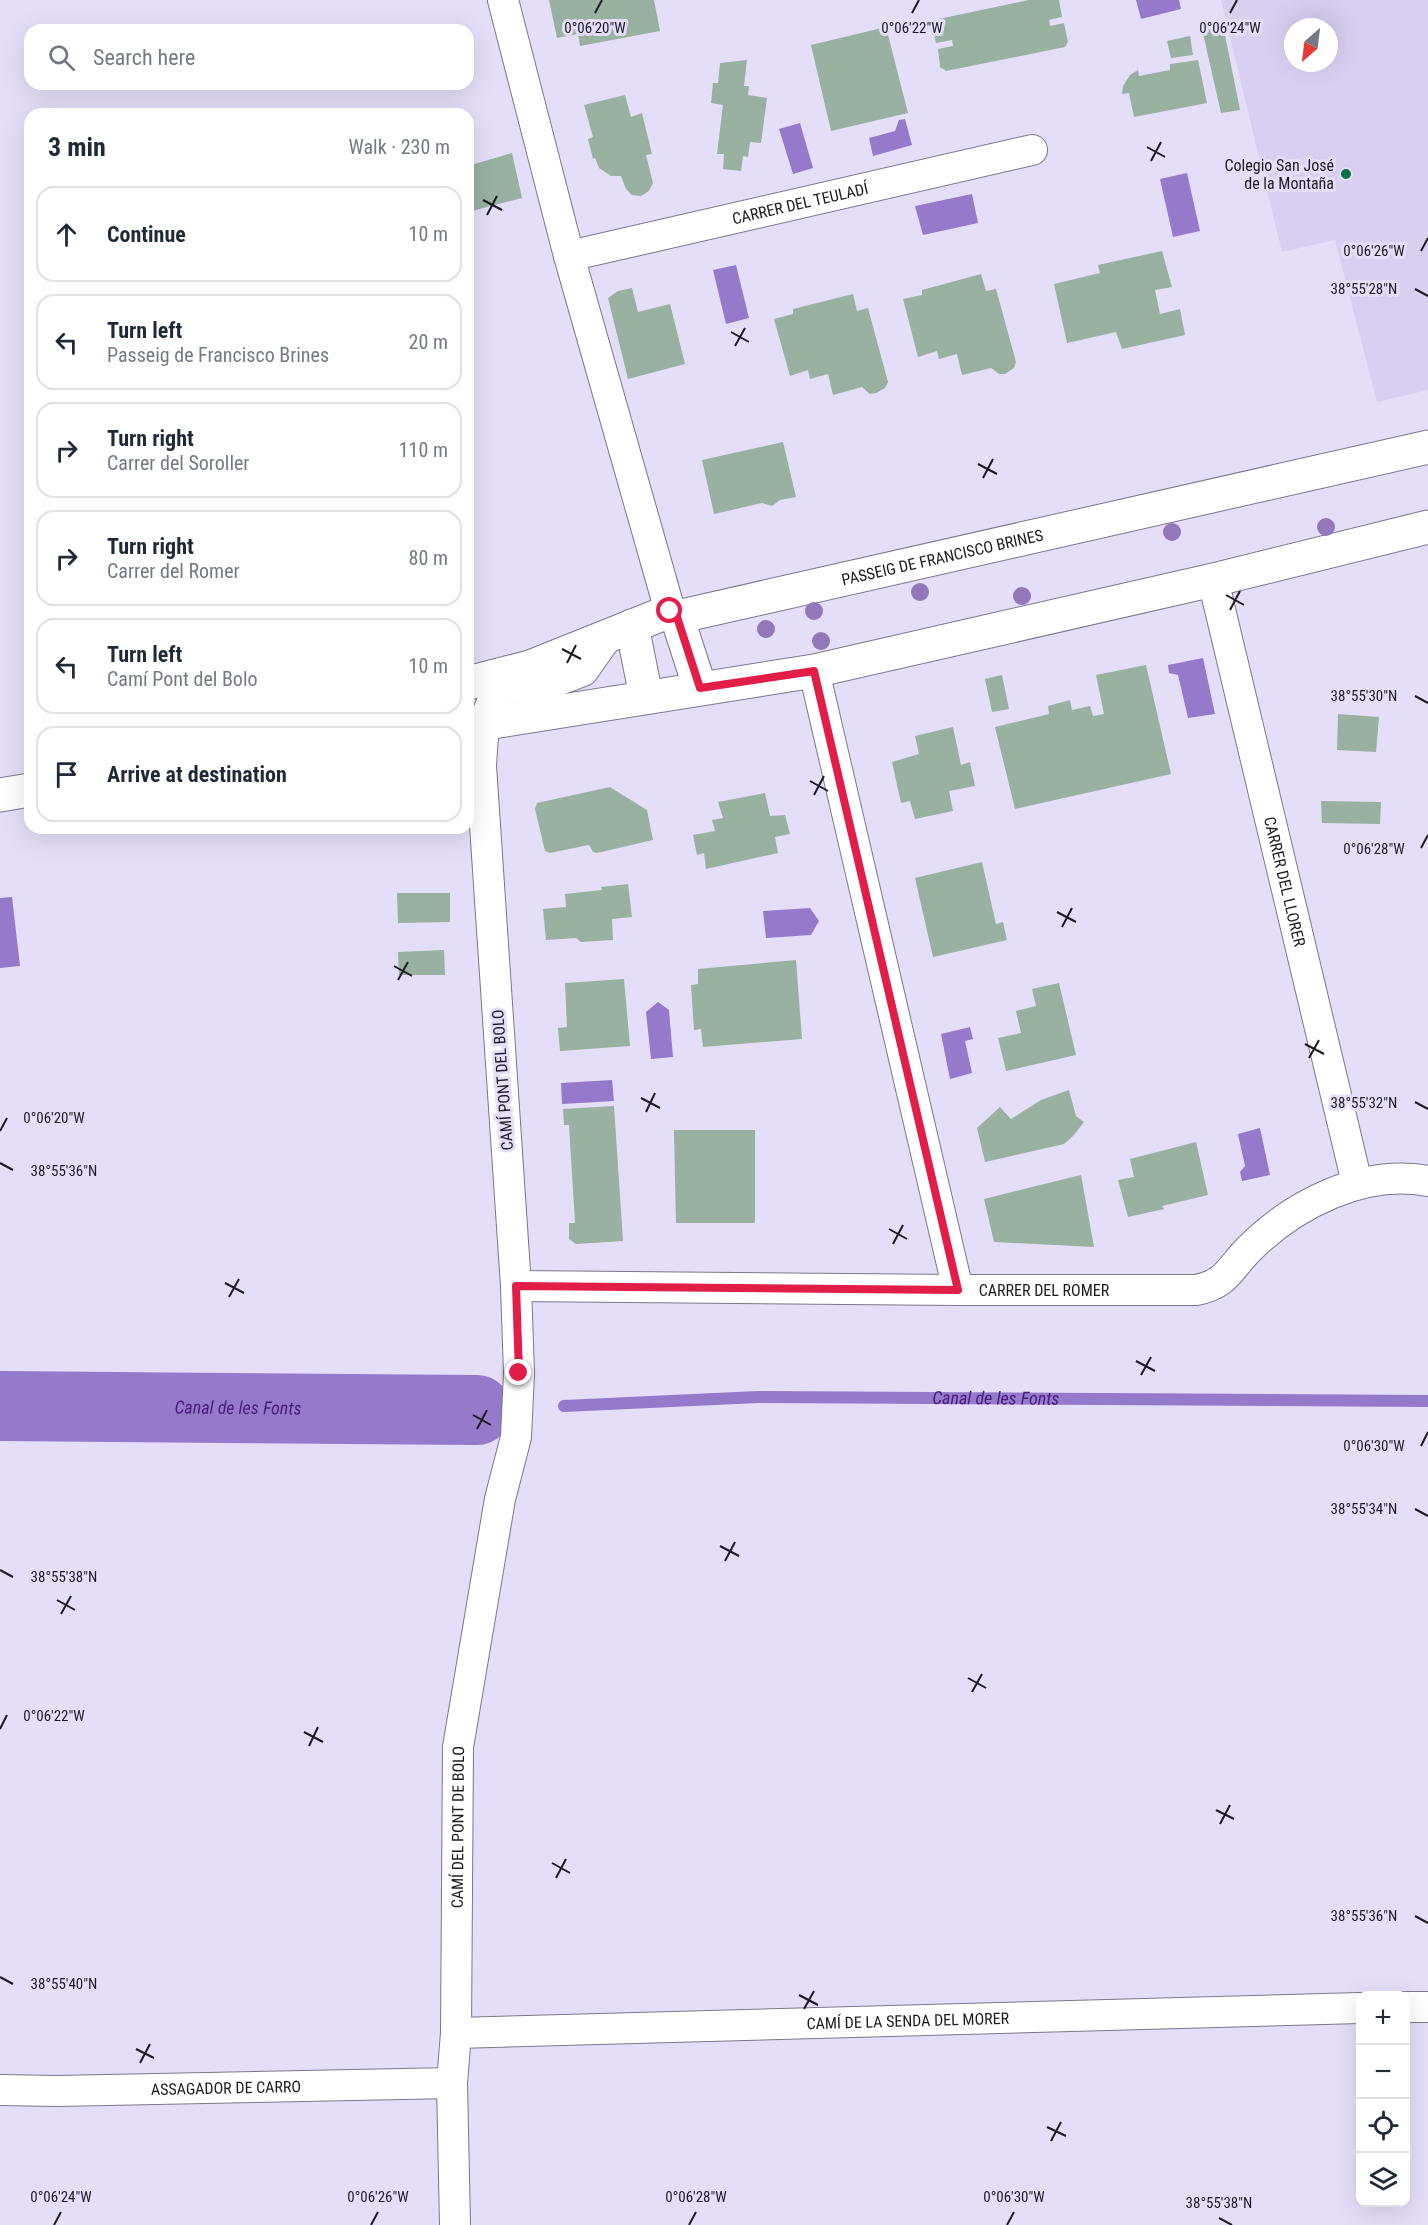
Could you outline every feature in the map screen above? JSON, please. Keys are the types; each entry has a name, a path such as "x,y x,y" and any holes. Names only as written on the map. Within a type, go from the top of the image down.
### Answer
{"street":[{"path":"503,0 569,255 674,614 700,688"},
{"name":"CARRER DEL TEULADÍ","path":"569,255 1032,150"},
{"name":"PASSEIG DE FRANCISCO BRINES","path":"474,681 530,667 620,631 674,614 1428,447"},
{"path":"476,725 646,696 814,671 1213,580 1428,527"},
{"name":"CARRER DEL LLORER","path":"1213,580 1357,1183"},
{"path":"620,631 646,696"},
{"name":"CAMÍ PONT DEL BOLO","path":"516,1437 519,1373 516,1286 481,766 476,725 501,689 554,682 583,671 620,631"},
{"path":"814,671 958,1290"},
{"path":"0,795 24,791"},
{"name":"CARRER DEL ROMER","path":"516,1286 1196,1290 1213,1287 1269,1230 1314,1202 1357,1183 1394,1179 1428,1181"},
{"name":"CAMÍ DEL PONT DE BOLO","path":"455,2225 452,2083 456,2033 458,1747 500,1499 516,1437"},
{"path":"1410,2007 1428,2007"},
{"name":"CAMÍ DE LA SENDA DEL MORER","path":"456,2033 1356,2008"},
{"name":"ASSAGADOR DE CARRO","path":"0,2090 69,2091 452,2083"}],"shaded area":[{"path":"1136,0 1179,0 1181,9 1141,19"},
{"name":"Colegio San José de la Montaña","path":"1221,0 1428,0 1428,390 1377,402 1335,240 1282,252"},
{"path":"905,119 912,145 873,156 869,138 895,131 899,120"},
{"path":"800,123 813,168 793,174 779,129"},
{"path":"1187,173 1200,231 1173,237 1160,179"},
{"path":"972,194 978,223 923,235 915,206"},
{"path":"736,265 749,318 726,324 713,270"},
{"path":"1203,658 1215,714 1188,718 1178,675 1169,673 1168,665"},
{"path":"12,897 20,966 0,968 0,898"},
{"path":"810,908 819,921 811,935 766,938 763,911"},
{"path":"658,1002 669,1010 673,1057 651,1059 646,1012"},
{"path":"970,1027 973,1039 965,1041 972,1073 950,1079 941,1034"},
{"path":"612,1080 614,1101 562,1104 561,1083"},
{"path":"1260,1128 1270,1175 1242,1181 1240,1172 1245,1166 1238,1134"}],"building":[{"path":"549,0 654,0 660,31 580,46 578,34 557,38"},
{"path":"1029,0 1059,0 1062,17 1049,20 1050,26 1064,23 1068,42 1065,47 946,71 940,67 938,49 953,46 952,40 936,43 932,24 934,20"},
{"path":"1223,25 1240,110 1221,113 1202,29"},
{"path":"886,27 908,113 831,131 811,45"},
{"path":"1190,36 1193,55 1171,58 1167,41"},
{"path":"747,60 744,86 749,86 748,95 767,98 761,143 750,142 748,157 743,156 741,171 723,169 724,154 717,154 723,105 711,103 713,83 718,83 720,63"},
{"path":"1198,60 1207,103 1134,117 1129,93 1122,94 1123,86 1130,75 1138,70 1139,76 1170,70 1170,64"},
{"path":"625,95 631,117 642,113 652,154 646,155 653,183 649,191 641,196 632,195 626,189 621,176 611,176 599,168 595,158 593,159 588,139 593,137 584,105"},
{"path":"512,153 522,198 474,210 474,164"},
{"path":"1162,251 1172,287 1155,290 1160,314 1180,309 1185,335 1122,349 1116,332 1067,343 1054,284 1100,273 1098,265"},
{"path":"981,274 986,291 996,289 1016,362 1014,368 1005,374 999,374 991,368 962,375 957,354 939,359 937,351 918,357 903,299 922,295 922,290"},
{"path":"632,288 638,312 670,304 685,364 628,379 608,298 618,291"},
{"path":"853,294 857,311 868,308 888,382 885,388 870,394 862,387 833,395 828,374 810,379 808,370 790,376 774,319 793,314 793,309"},
{"path":"783,442 796,497 780,500 772,506 762,503 714,514 702,460"},
{"path":"1146,665 1171,774 1015,809 995,727 1049,714 1048,706 1070,700 1072,710 1090,706 1093,716 1104,714 1096,675"},
{"path":"1002,675 1009,709 992,712 985,679"},
{"path":"1338,714 1379,717 1376,752 1337,750"},
{"path":"953,727 961,765 970,762 975,786 949,791 953,811 915,819 910,801 901,803 892,762 919,754 915,736"},
{"path":"610,787 647,810 653,840 597,853 593,852 589,845 550,853 545,851 535,809 537,803"},
{"path":"765,793 770,816 785,815 790,834 775,837 778,853 706,869 704,853 697,855 693,835 715,831 712,820 723,818 718,802"},
{"path":"1321,801 1381,802 1380,824 1322,823"},
{"path":"982,862 996,924 1003,922 1007,940 933,957 915,878"},
{"path":"628,884 632,917 612,919 613,940 581,942 576,938 546,940 543,909 566,907 565,894 602,890 601,887"},
{"path":"397,893 450,893 450,922 398,923"},
{"path":"444,950 445,975 399,975 398,952"},
{"path":"796,960 802,1039 703,1047 701,1029 694,1030 691,985 698,984 698,969"},
{"path":"624,979 630,1046 560,1051 558,1028 567,1027 565,983"},
{"path":"1059,983 1076,1055 1006,1071 998,1038 1021,1033 1016,1011 1036,1006 1032,989"},
{"path":"1069,1090 1076,1116 1084,1122 1064,1144 985,1162 977,1128 1000,1107 1011,1119 1041,1100"},
{"path":"614,1106 623,1241 576,1244 569,1239 569,1223 575,1223 569,1125 564,1125 563,1109"},
{"path":"674,1130 755,1130 755,1223 676,1223"},
{"path":"1196,1142 1208,1195 1162,1206 1164,1209 1128,1217 1118,1180 1134,1177 1130,1159"},
{"path":"1081,1175 1094,1247 994,1242 984,1199"}],"waterway":[{"name":"Canal de les Fonts","path":"564,1406 758,1397 1428,1401"},
{"name":"Canal de les Fonts","path":"0,1406 477,1410"}],"place":[{"name":"Colegio San José de la Montaña","path":"1346,174"}],"route":[{"path":"519,1373 516,1286 958,1290 814,671 700,688 677,617 670,611"}]}
